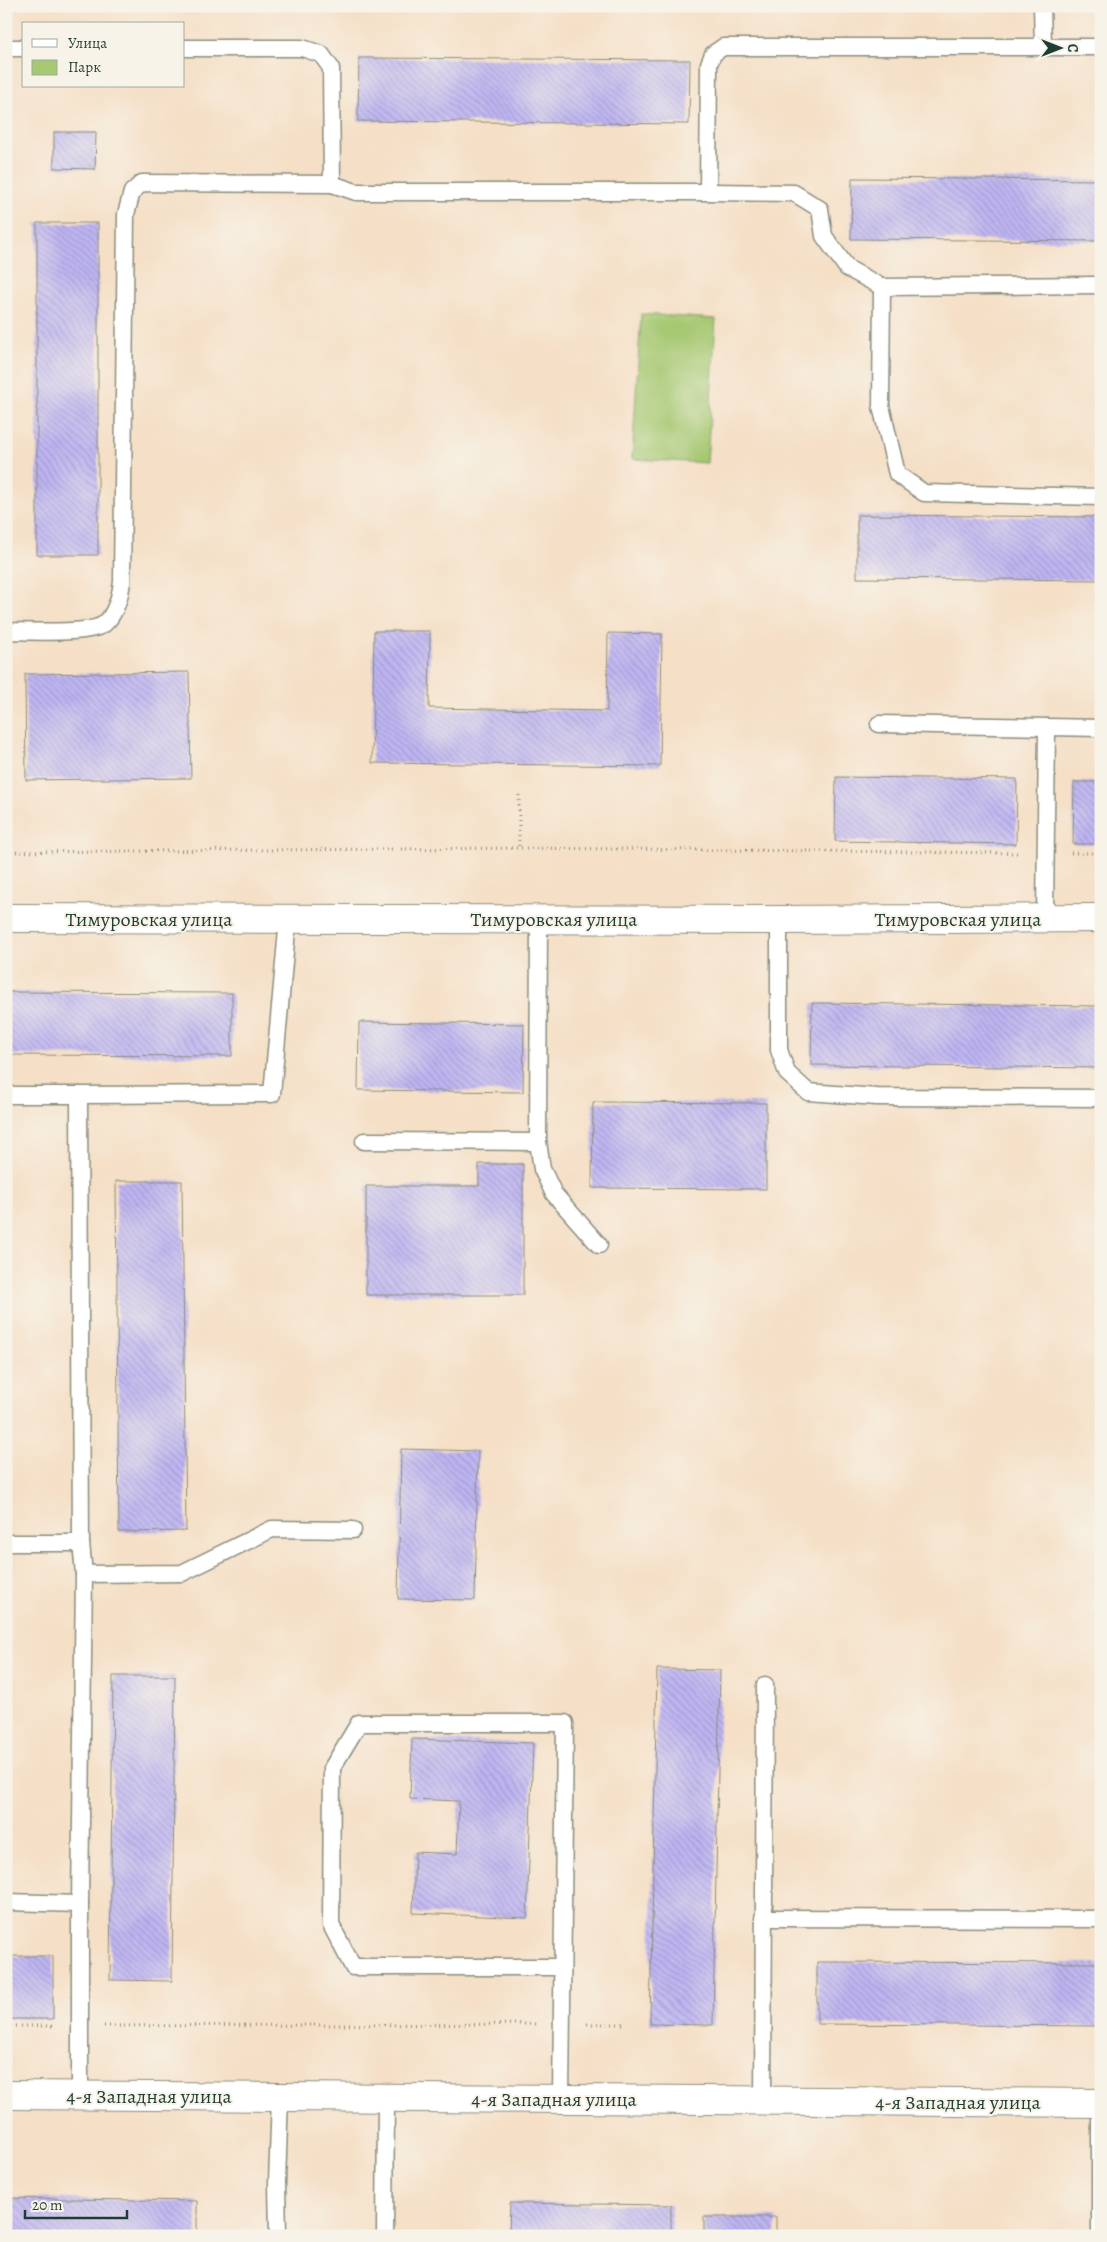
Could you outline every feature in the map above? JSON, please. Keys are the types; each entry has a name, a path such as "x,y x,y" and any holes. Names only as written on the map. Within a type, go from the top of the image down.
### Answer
{"street":[{"name":"Тимуровская улица","path":"6,918 779,920 1101,918"},
{"name":"4-я Западная улица","path":"6,2095 1100,2103"}],"lane":[{"path":"1042,6 1043,46"},
{"path":"708,192 709,64 714,54 723,47 1101,46"},
{"path":"6,48 22,48"},
{"path":"185,48 302,48 321,54 331,68 332,184"},
{"path":"6,631 88,630 104,624 118,604 122,582 126,214 132,192 142,184 332,184 356,192 794,193 820,209 824,236 847,268 882,287 1101,285"},
{"path":"882,287 881,406 897,474 924,493 1101,497"},
{"path":"879,724 1101,728"},
{"path":"1044,918 1047,727"},
{"path":"6,1095 272,1094 288,919"},
{"path":"539,920 538,1142 542,1169 554,1194 599,1245"},
{"path":"779,920 779,1050 787,1073 808,1092 877,1096 1101,1098"},
{"path":"79,1095 81,1543 84,1574 80,2095"},
{"path":"364,1141 538,1142"},
{"path":"84,1574 182,1572 272,1529 353,1530"},
{"path":"6,1543 81,1543"},
{"path":"763,2100 765,1685"},
{"path":"561,2099 565,1723 358,1723 332,1768 331,1925 353,1967 562,1967"},
{"path":"6,1902 80,1904"},
{"path":"763,1918 1101,1919"},
{"path":"278,2236 277,2183 280,2097"},
{"path":"385,2236 386,2098"},
{"path":"1100,2103 1100,2236"}],"path":[{"path":"519,795 519,848"},
{"path":"6,852 519,848 1101,853"},
{"path":"6,2026 624,2024"}],"green space":[{"path":"641,314 716,319 707,463 632,459"}],"building":[{"path":"359,58 690,60 689,124 358,121"},
{"path":"54,132 96,132 95,169 54,168"},
{"path":"852,178 1101,180 1101,241 851,239"},
{"path":"37,223 98,223 98,555 37,555"},
{"path":"857,515 1101,517 1101,580 857,578"},
{"path":"374,631 430,631 429,708 607,711 608,633 662,634 660,766 372,763"},
{"path":"189,672 191,778 26,780 25,674"},
{"path":"836,777 1017,779 1016,844 835,841"},
{"path":"1074,782 1101,782 1101,844 1073,844"},
{"path":"6,992 232,993 232,1056 6,1055"},
{"path":"812,1003 1101,1006 1101,1068 811,1065"},
{"path":"359,1022 524,1024 523,1092 358,1090"},
{"path":"593,1102 766,1103 766,1189 592,1188"},
{"path":"479,1164 523,1164 523,1295 366,1295 366,1186 479,1186"},
{"path":"116,1181 182,1181 186,1531 119,1532"},
{"path":"401,1449 478,1451 475,1600 398,1599"},
{"path":"657,1669 720,1670 713,2025 650,2024"},
{"path":"113,1676 175,1676 172,1981 110,1980"},
{"path":"412,1739 533,1743 527,1918 413,1913 415,1852 457,1854 459,1801 410,1799"},
{"path":"6,1956 53,1956 53,2019 6,2019"},
{"path":"817,1962 1101,1963 1101,2026 817,2024"},
{"path":"6,2198 197,2201 197,2236 6,2236"},
{"path":"510,2203 671,2205 671,2236 509,2236"},
{"path":"704,2217 776,2217 776,2236 704,2236"}]}
